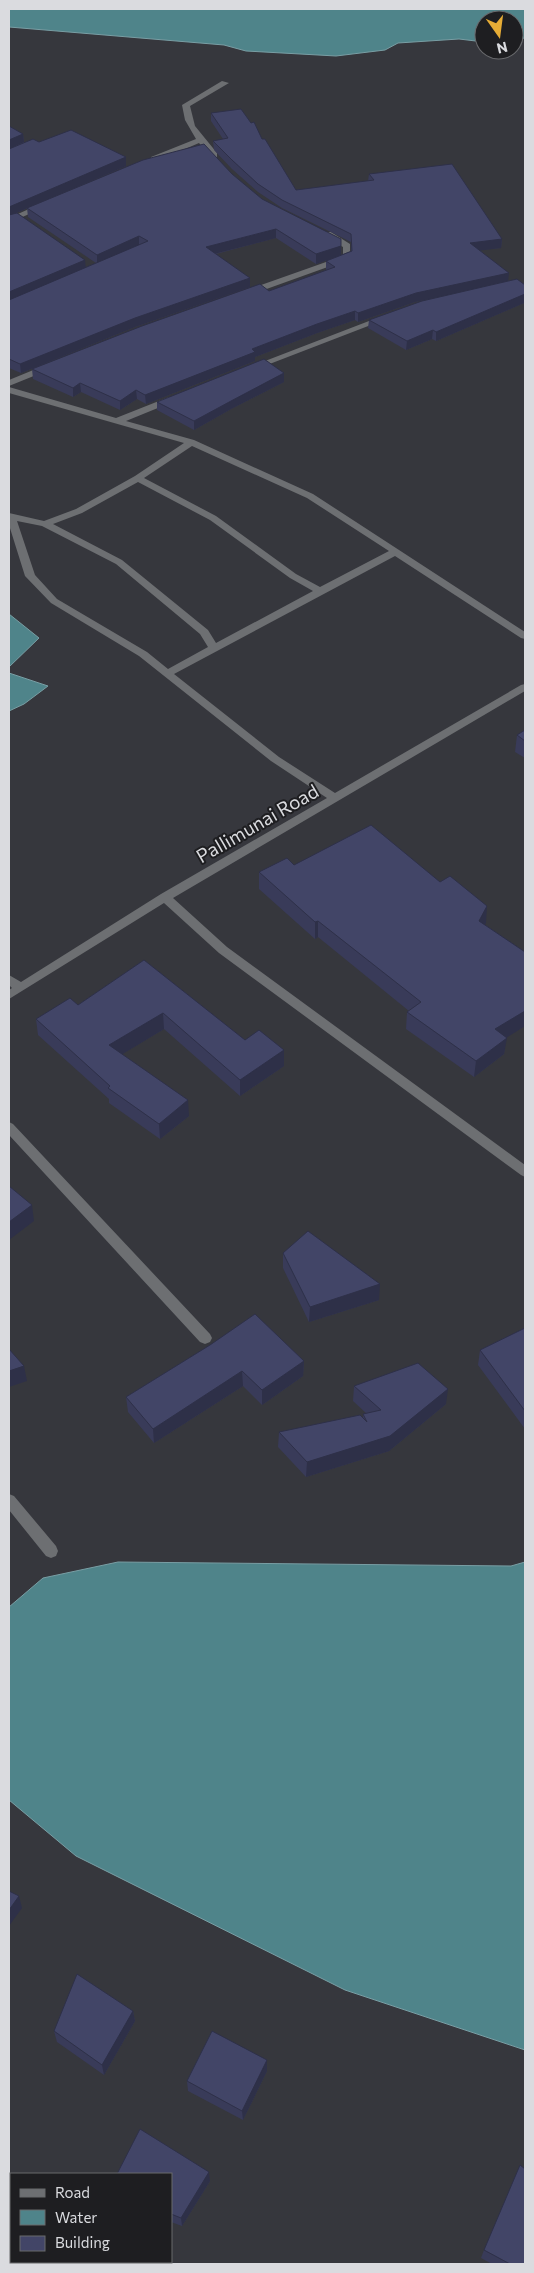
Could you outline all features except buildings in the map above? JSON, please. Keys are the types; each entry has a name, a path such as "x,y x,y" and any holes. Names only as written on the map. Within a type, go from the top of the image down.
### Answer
{"street":[{"path":"218,160 200,140 187,119 186,105 225,83"},
{"path":"145,163 200,140"},
{"path":"9,221 54,201"},
{"path":"18,217 26,222"},
{"path":"242,295 347,257 347,246 320,230"},
{"path":"238,373 320,340 392,316"},
{"path":"9,383 61,362"},
{"path":"9,390 191,442 310,496 525,636"},
{"path":"119,420 183,395"},
{"path":"46,524 80,511 138,478 191,442"},
{"path":"138,478 213,518 293,576 319,590"},
{"path":"10,516 46,524 119,562 204,632 214,648"},
{"path":"10,516 30,576 54,601 143,654 274,759 335,798"},
{"path":"168,673 319,590 395,552"},
{"name":"Pallimunai Road","path":"9,995 165,897 523,691"},
{"path":"165,897 222,950 525,1172"},
{"path":"9,979 20,988"},
{"path":"9,1127 205,1338"},
{"path":"9,1500 51,1551"}],"water":[{"path":"9,9 525,9 525,38 524,10 474,10 474,41 459,39 398,43 385,50 336,56 246,51 224,45 9,27"},
{"path":"9,614 39,638 9,667"},
{"path":"9,673 48,686 24,704 9,711"},
{"path":"118,1562 511,1566 525,1562 525,2050 345,1990 76,1856 9,1800 9,1607 43,1578"}]}
